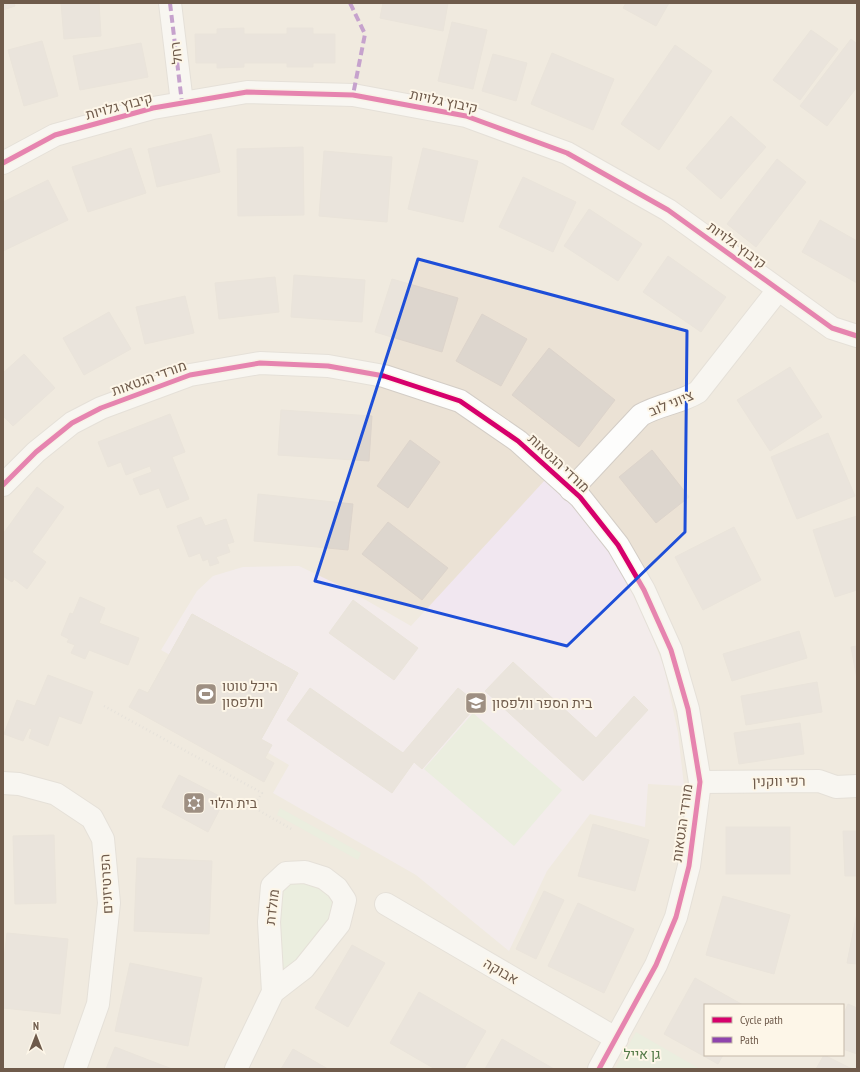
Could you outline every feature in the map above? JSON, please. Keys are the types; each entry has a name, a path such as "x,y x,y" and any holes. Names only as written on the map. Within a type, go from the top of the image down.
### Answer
{"street":[{"name":"רחל","path":"170,3 182,103"},
{"name":"קיבוץ גלויות","path":"3,163 55,135 153,108 247,92 353,95 466,116 567,153 668,210 832,328 857,336"},
{"name":"ציוני לוב","path":"571,490 641,415 653,408 683,401 698,392 778,290"},
{"name":"מורדי הגטאות","path":"3,485 36,452 72,423 101,408 190,375 260,363 328,366 384,376 460,402 518,441 580,497 618,545 644,590 671,650 688,709 700,782 689,866 676,917 656,965 617,1039 599,1069"},
{"name":"רפי ווקנין","path":"700,782 819,781 836,786 857,786"},
{"name":"הפרטיזנים","path":"3,783 20,784 56,794 92,818 103,839 109,903 98,1004 75,1069"},
{"name":"מולדת","path":"236,1069 273,992 304,968 339,924 345,900 337,888 324,878 305,872 286,874 272,886 268,922 273,992"},
{"name":"אבוקה","path":"386,904 617,1039"}],"path":[{"path":"104,706 262,794 253,807 293,830"}],"highlighted area":[{"path":"418,259 687,331 685,532 567,646 315,581"}],"shaded area":[{"path":"3,3 857,3 857,1069 3,1069"},
{"name":"בית הספר וולפסון","path":"545,480 577,508 612,555 642,611 664,667 678,733 684,786 648,784 645,827 590,814 547,871 509,951 416,875 273,793 289,765 267,752 261,739 298,673 170,655 161,650 197,591 213,576 243,567 299,566 345,588 411,626"}],"green space":[{"path":"473,713 562,790 514,846 424,769"},
{"path":"280,808 361,853 358,860 277,815"},
{"path":"305,872 345,900 273,992 269,922 286,873"},
{"name":"גן אייל","path":"636,1032 700,1069 615,1069"}],"building":[{"path":"3,3 14,3 15,6 3,10"},
{"path":"61,3 99,3 101,36 64,39"},
{"path":"383,3 448,3 443,31 380,18"},
{"path":"626,3 669,3 656,26 623,8"},
{"path":"452,22 487,30 473,89 438,81"},
{"path":"244,28 244,34 287,34 287,28 313,28 313,34 335,34 335,63 313,63 313,67 287,67 287,63 244,63 244,67 217,68 217,63 196,63 195,34 217,34 217,29"},
{"path":"811,30 838,49 800,100 773,80"},
{"path":"851,39 857,44 857,87 827,126 800,106"},
{"path":"42,41 58,96 24,106 8,50"},
{"path":"141,43 148,77 80,90 73,56"},
{"path":"675,45 712,71 659,150 621,124"},
{"path":"552,53 614,79 593,130 531,104"},
{"path":"493,54 527,63 516,101 482,91"},
{"path":"731,116 766,147 721,199 686,168"},
{"path":"211,134 220,172 157,187 148,149"},
{"path":"303,147 304,215 238,216 237,149"},
{"path":"131,148 146,193 88,212 72,167"},
{"path":"423,148 478,161 463,222 408,209"},
{"path":"324,151 392,157 387,222 319,216"},
{"path":"777,159 806,182 756,247 727,224"},
{"path":"523,177 576,202 553,252 499,227"},
{"path":"48,180 68,220 3,251 3,202"},
{"path":"589,209 642,244 618,281 564,246"},
{"path":"820,220 857,241 857,283 802,252"},
{"path":"668,256 726,297 701,332 643,292"},
{"path":"294,275 365,280 362,322 291,317"},
{"path":"275,277 279,312 219,319 215,283"},
{"path":"392,279 458,298 442,352 375,332"},
{"path":"185,296 194,333 145,344 136,307"},
{"path":"109,312 131,349 84,375 63,338"},
{"path":"482,314 527,339 501,386 456,361"},
{"path":"549,348 615,400 579,447 512,395"},
{"path":"24,354 55,388 13,426 3,416 3,373"},
{"path":"790,367 822,417 770,451 737,400"},
{"path":"281,410 372,416 369,461 278,455"},
{"path":"170,414 185,452 172,457 189,499 167,508 159,488 140,495 133,479 152,472 150,466 126,475 121,462 108,467 98,442"},
{"path":"828,433 855,496 797,519 771,457"},
{"path":"410,440 440,462 408,508 377,486"},
{"path":"652,450 689,497 656,523 619,477"},
{"path":"37,487 64,507 32,552 46,562 27,589 14,579 12,582 3,576 5,573 3,571 3,534"},
{"path":"258,494 353,504 348,550 254,541"},
{"path":"857,516 857,590 835,597 813,530"},
{"path":"201,517 205,526 226,519 234,542 227,544 230,552 216,557 219,563 210,566 208,559 203,561 200,553 189,557 177,526"},
{"path":"388,522 448,568 422,600 362,554"},
{"path":"734,527 761,580 703,610 675,557"},
{"path":"80,597 105,608 99,623 139,638 128,665 89,650 85,659 71,653 75,645 67,642 69,639 61,635 70,613 73,614"},
{"path":"353,600 418,648 394,680 329,633"},
{"name":"היכל טוטו וולפסון","path":"192,614 298,673 254,752 148,693"},
{"name":"היכל טוטו וולפסון","path":"192,614 298,673 261,739 272,745 265,758 274,763 264,782 129,707 139,689 148,693"},
{"path":"799,631 807,658 732,681 723,654"},
{"path":"857,646 857,679 851,647"},
{"path":"513,662 596,738 634,696 648,710 583,781 485,691"},
{"path":"48,675 93,692 81,724 59,716 48,746 29,738 32,729 29,728 23,741 4,734 17,700 35,706"},
{"path":"817,682 822,712 746,725 741,696"},
{"path":"310,688 403,753 458,688 478,704 422,769 414,762 392,793 287,720"},
{"path":"800,723 804,754 739,764 734,733"},
{"name":"בית הלוי","path":"179,775 225,799 208,832 162,807"},
{"path":"593,824 649,840 635,891 578,876"},
{"path":"726,827 790,827 790,874 726,874"},
{"path":"843,831 857,831 857,876 845,876"},
{"path":"54,835 56,903 15,904 13,836"},
{"path":"137,858 212,861 209,934 134,931"},
{"path":"544,891 564,900 536,959 516,949"},
{"path":"723,896 790,915 774,974 706,955"},
{"path":"578,903 634,929 604,993 548,966"},
{"path":"857,913 857,964 847,963"},
{"path":"7,933 68,939 60,1014 3,1008 3,968"},
{"path":"352,945 385,963 348,1027 315,1008"},
{"path":"130,963 202,978 188,1046 115,1031"},
{"path":"695,978 741,1004 704,1004 704,1056 722,1056 718,1064 664,1034"},
{"path":"419,992 486,1031 464,1069 435,1069 390,1043"},
{"path":"848,1004 857,1008 857,1054 844,1049 844,1014"},
{"path":"502,1039 554,1069 485,1069"},
{"path":"115,1047 172,1069 106,1069"},
{"path":"293,1049 328,1069 281,1069"},
{"path":"823,1056 826,1056 852,1069 816,1069"}],"marked path":[{"path":"170,3 182,103"},
{"path":"350,3 365,34 353,95"}],"cycle path":[{"path":"3,163 55,135 153,108 247,92 353,95 466,116 567,153 668,210 832,328 857,336"},
{"path":"3,485 36,452 72,423 101,408 190,375 260,363 328,366 384,376 460,401 518,441 580,497 618,545 644,590 671,650 688,709 700,782 689,866 676,917 656,965 599,1069"}],"place":[{"name":"היכל טוטו וולפסון","path":"206,694"},
{"name":"בית הספר וולפסון","path":"476,703"},
{"name":"בית הלוי","path":"194,803"}]}
